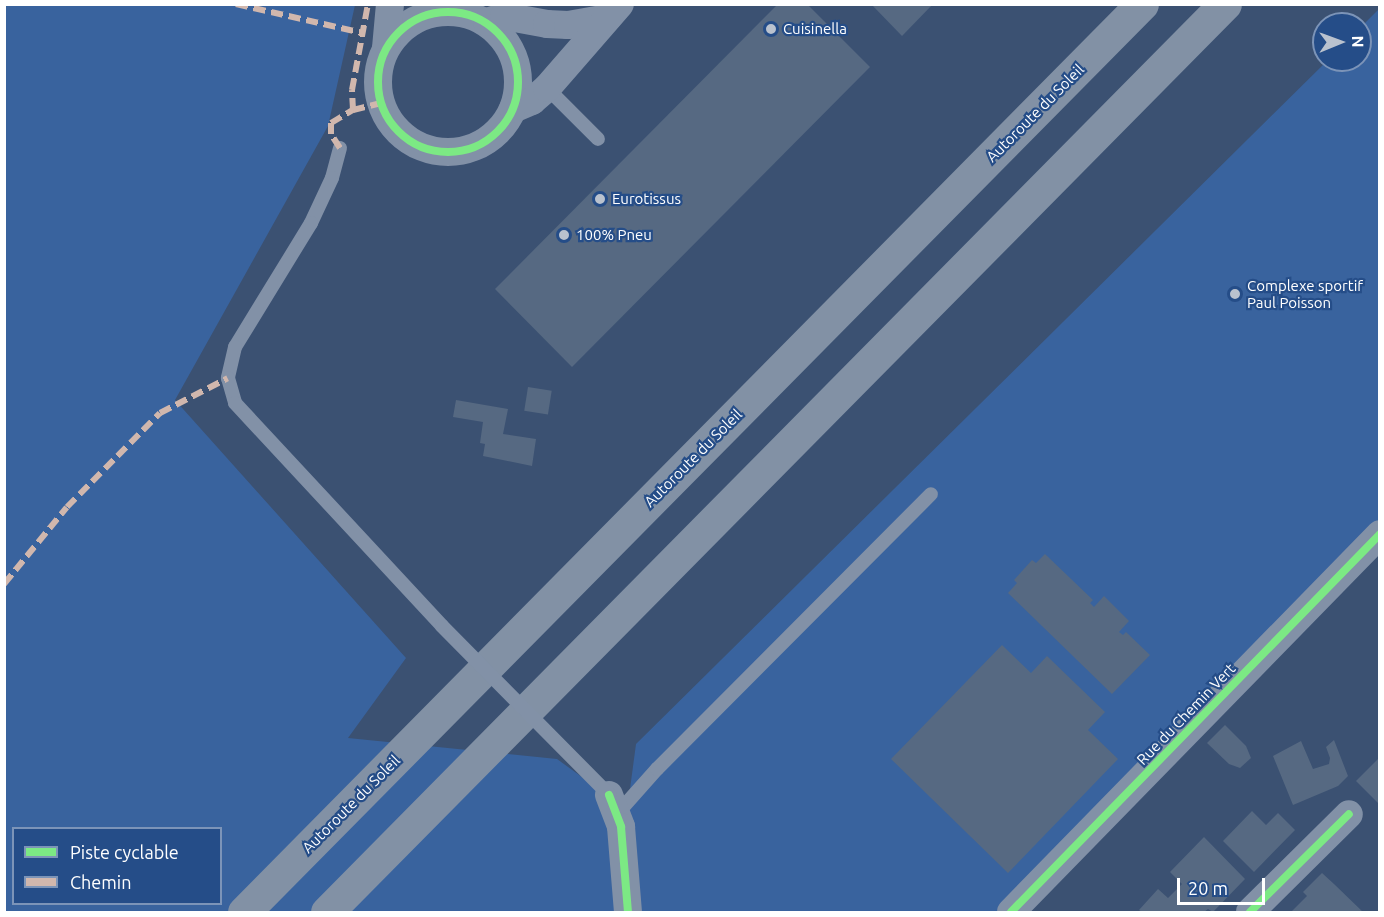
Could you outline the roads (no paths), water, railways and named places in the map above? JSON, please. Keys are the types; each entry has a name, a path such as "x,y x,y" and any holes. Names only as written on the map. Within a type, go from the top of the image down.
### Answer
{"highway":[{"name":"Autoroute du Soleil","path":"244,912 1142,4"},
{"path":"327,912 1225,4"}],"street":[{"path":"386,48 397,33 411,21 444,8 487,22 505,39 516,61 519,85 513,109 500,130 481,145 449,152 433,151 410,142 392,125 381,103 379,75 386,48 390,4"},
{"path":"513,109 532,101 547,88 614,11"},
{"path":"487,22 504,16 547,24 568,25 614,11"},
{"name":"Rue du Chemin Vert","path":"1011,912 1380,534"},
{"path":"612,805 621,826 628,912"},
{"path":"1250,912 1348,813"}],"lane":[{"path":"547,88 598,139"},
{"path":"340,148 332,178 311,223 235,347 228,378 235,403 612,805 665,761 931,494"}],"place":[{"name":"Cuisinella","path":"771,29"},
{"name":"Eurotissus","path":"600,199"},
{"name":"100% Pneu","path":"564,235"},
{"name":"Complexe sportif Paul Poisson","path":"1235,294"}]}
